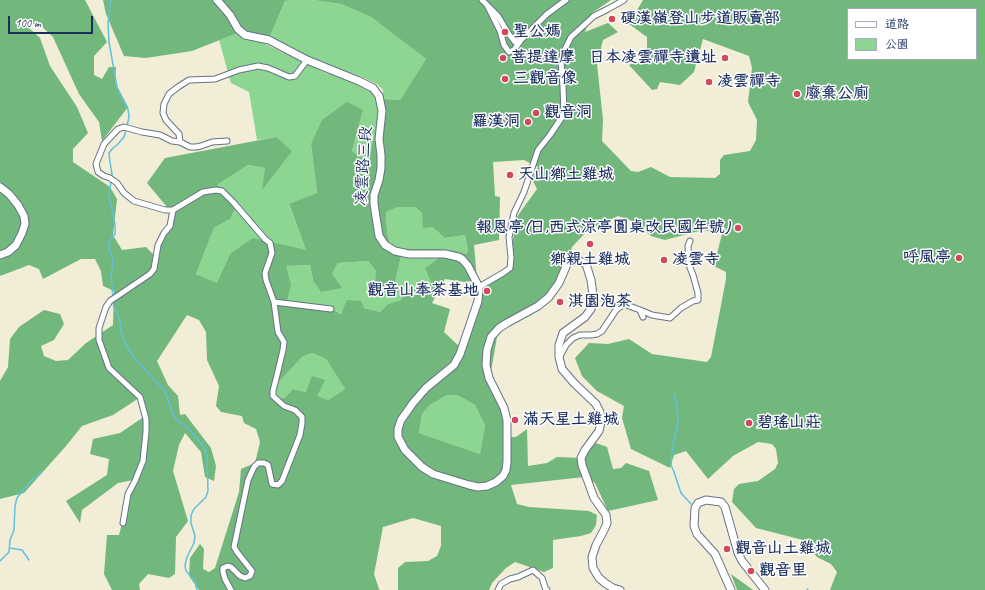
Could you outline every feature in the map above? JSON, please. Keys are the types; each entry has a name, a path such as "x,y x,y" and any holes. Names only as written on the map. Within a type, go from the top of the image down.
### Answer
{"street":[{"name":"凌雲路三段","path":"217,0 230,15 238,29 245,35 269,40 307,60 373,88 379,96 382,111 379,139 381,168 374,195 379,236 385,245 395,251 409,254 445,254 462,259 468,266 479,288"},
{"path":"482,0 498,16 515,42 521,40"},
{"path":"488,7 500,31 504,45 509,52 514,50 521,40 547,14 566,0"},
{"path":"620,590 611,589 599,578 593,568 592,557 607,523 606,515 594,498 582,465 581,458 584,450 599,431 601,422 600,412 596,404 562,369 559,357 559,345 563,333 585,317 591,309 593,295 591,280 586,264 577,260 568,262 559,283 549,297 538,306 499,328 491,337 487,350 486,365 489,378 504,408 507,420 507,462 506,470 503,476 496,482 478,487 433,474 422,467 405,450 398,437 398,429 401,420 426,388 454,365 460,354 478,301 479,288 510,268 510,237 514,213 524,192 538,150 564,114 561,62 564,51 571,37 594,16 624,0"},
{"path":"180,142 178,134 166,120 163,113 164,104 169,94 178,86 189,80 215,79 240,70 258,66 268,68 290,77 295,76 307,60"},
{"path":"227,141 212,142 196,148 160,136 127,128 118,129 104,144 96,164 98,172 117,183 124,193 134,201 165,210 173,210 203,192 216,190 222,191 270,243 272,253 265,273 274,302 278,332 284,342 282,359 273,396 284,406 294,410 302,417 301,429 297,444 282,481 278,485 272,484 268,465 264,462 258,463 254,467 248,480 234,547 252,572 250,576 245,578 240,576 232,567 228,566 223,568 225,579 231,590"},
{"path":"0,187 9,194 18,205 24,216 25,224 16,245 8,252 0,255"},
{"path":"123,523 128,494 143,461 146,419 140,397 110,368 99,340 98,328 106,307 110,301 150,274 154,269 158,245 170,226 173,210"},
{"path":"559,357 566,344 573,338 580,335 597,334 602,331 616,310 624,304 652,315 670,318 681,308 693,301 698,300 698,293 689,265 688,246 690,241"},
{"path":"274,302 331,309"},
{"path":"640,310 643,317"},
{"path":"730,590 715,554 697,534 694,526 698,503 706,500 721,502 725,507 738,553 749,571 765,590"},
{"path":"498,590 501,584 510,579 518,578 533,570 542,578 547,590"}],"green space":[{"path":"0,0 85,0 107,42 94,56 94,75 102,79 109,67 116,67 115,82 128,107 102,141 99,122 79,94 53,37 39,24 32,24 29,28 40,38 50,66 77,107 88,133 73,149 73,162 110,187 117,199 113,235 122,250 146,247 155,256 172,213 147,183 165,158 276,137 292,151 262,190 265,168 248,165 217,185 238,202 230,219 214,228 196,274 217,283 230,254 253,238 306,250 289,204 317,193 311,144 322,120 347,102 363,110 352,151 368,162 383,99 400,100 426,59 371,17 341,4 313,0 611,0 592,13 585,32 608,23 618,32 603,40 597,64 603,120 602,141 631,171 638,172 651,167 670,177 715,178 720,174 720,160 724,155 750,151 756,140 757,120 748,102 752,68 749,56 703,39 694,72 680,85 660,82 657,89 652,90 629,65 647,57 647,37 629,24 643,0 985,0 985,590 830,590 837,572 831,564 817,557 803,540 756,528 732,502 734,489 739,484 758,481 775,469 778,463 776,449 772,444 758,442 733,456 708,479 686,451 674,455 670,468 631,449 622,418 624,406 597,391 582,376 575,358 589,343 608,344 629,339 652,354 707,362 711,357 726,279 726,272 714,266 722,234 703,230 665,240 651,236 630,220 618,216 588,230 572,247 565,275 557,287 500,330 497,337 491,371 503,405 509,437 516,437 527,429 528,466 547,463 557,457 582,458 596,443 607,447 613,469 621,468 626,463 649,471 658,500 608,511 595,483 584,477 511,485 517,504 529,507 589,511 597,515 596,525 591,533 553,540 553,568 544,572 515,562 506,568 492,583 489,590 398,590 398,568 405,562 428,561 437,556 441,546 441,526 413,518 383,527 374,574 380,590 199,590 189,576 190,558 200,544 204,549 203,569 209,572 215,568 239,492 241,469 255,463 260,442 256,429 244,423 242,416 221,412 216,406 219,386 207,360 206,332 199,320 187,315 157,361 168,385 178,396 180,415 185,414 211,448 216,466 214,481 205,477 201,452 185,433 179,445 173,471 188,521 176,537 175,574 169,578 148,574 139,584 140,590 112,590 104,574 107,535 119,535 133,480 118,483 82,510 80,523 66,501 107,475 109,459 90,454 93,439 120,433 148,414 139,398 113,415 82,426 24,493 0,499 0,381 8,367 10,339 19,327 44,310 60,314 64,324 54,340 41,346 44,356 56,361 68,360 86,343 113,325 114,291 103,286 101,271 95,259 81,259 43,279 39,269 29,265 0,276","holes":["524,160 538,167 532,179 537,189 516,218 509,269 478,294 461,348 444,332 450,309 432,303 445,279 465,282 477,280 474,245 499,240 500,197 495,196 493,162","398,207 415,207 422,213 423,228 432,227 445,238 465,235 468,250 466,254 452,250 403,249 390,244 387,232 386,212","401,256 439,258 425,268 431,282 429,287 403,292 401,300 388,304 380,312 364,308 361,301 347,300 341,314 330,308 286,304 291,285 286,266 310,265 313,280 321,292 342,288 332,274 338,263 368,261 376,271 375,284 393,291","312,353 326,359 345,389 328,400 317,396 325,380 312,376 306,392 293,389 284,398 276,399 272,396 275,386 302,357","447,395 457,395 475,405 485,425 480,454 419,433 422,414 430,405"]},
{"path":"103,0 295,0 285,1 270,36 263,43 235,34 192,51 146,58 124,56 106,14"},
{"path":"313,0 341,4 371,17 426,59 400,100 383,99 383,90 378,85 360,76 320,64 270,36 285,1"},
{"path":"235,34 263,43 326,73 367,85 381,109 368,162 352,151 363,110 311,144 317,193 289,205 306,250 230,254 217,284 196,274 214,228 230,219 217,185 248,165 265,168 263,189 276,137 257,140 249,92 231,83 219,40"},
{"path":"398,207 415,207 422,213 432,227 445,238 465,235 468,250 465,255 452,250 403,249 390,244 387,232 386,212"},
{"path":"401,256 440,258 429,287 403,292 401,300 388,304 380,312 364,308 342,314 330,308 286,304 285,266 310,265 313,280 332,274 338,263 368,261 393,290"},
{"path":"312,353 326,359 345,389 328,400 316,396 324,380 306,392 293,389 284,398 276,399 272,396 275,386 302,357"},
{"path":"447,395 457,395 475,405 485,425 480,454 419,433 422,414 430,405"},
{"path":"731,574 753,590 737,590"}],"waterway":[{"path":"111,0 108,23 109,42 117,87 128,109 129,117 127,126"},
{"path":"112,178 109,153 124,137 126,130"},
{"path":"111,181 109,197 115,225 115,234 108,245 113,261 111,276 113,298"},
{"path":"113,301 114,308 119,317 125,343 135,359 165,391 176,419 190,430 203,446 207,455 208,491 206,497 194,509 191,515 191,523 195,536 194,543 185,565 186,571 195,581 197,590"},
{"path":"674,395 677,405 678,422 671,465 681,493 691,504"},
{"path":"0,561 9,552 10,540 14,530 15,506 17,498 28,484 42,472"},
{"path":"10,548 22,550 29,560"}],"place":[{"name":"硬漢嶺登山步道販賣部","path":"612,19"},
{"name":"聖公媽","path":"505,32"},
{"name":"菩提達摩","path":"503,58"},
{"name":"日本凌雲禪寺遺址","path":"725,58"},
{"name":"三觀音像","path":"505,79"},
{"name":"凌雲禪寺","path":"709,82"},
{"name":"廢棄公廁","path":"797,94"},
{"name":"觀音洞","path":"536,113"},
{"name":"羅漢洞","path":"528,122"},
{"name":"天山鄉土雞城","path":"510,175"},
{"name":"報恩亭(日,西式涼亭圓桌改民國年號)","path":"738,228"},
{"name":"鄉親土雞城","path":"590,244"},
{"name":"呼風亭","path":"959,258"},
{"name":"凌雲寺","path":"664,260"},
{"name":"觀音山奉茶基地","path":"487,291"},
{"name":"淇園泡茶","path":"560,302"},
{"name":"滿天星土雞城","path":"515,420"},
{"name":"碧瑤山莊","path":"749,423"},
{"name":"觀音山土雞城","path":"727,549"},
{"name":"觀音里","path":"751,571"}]}
